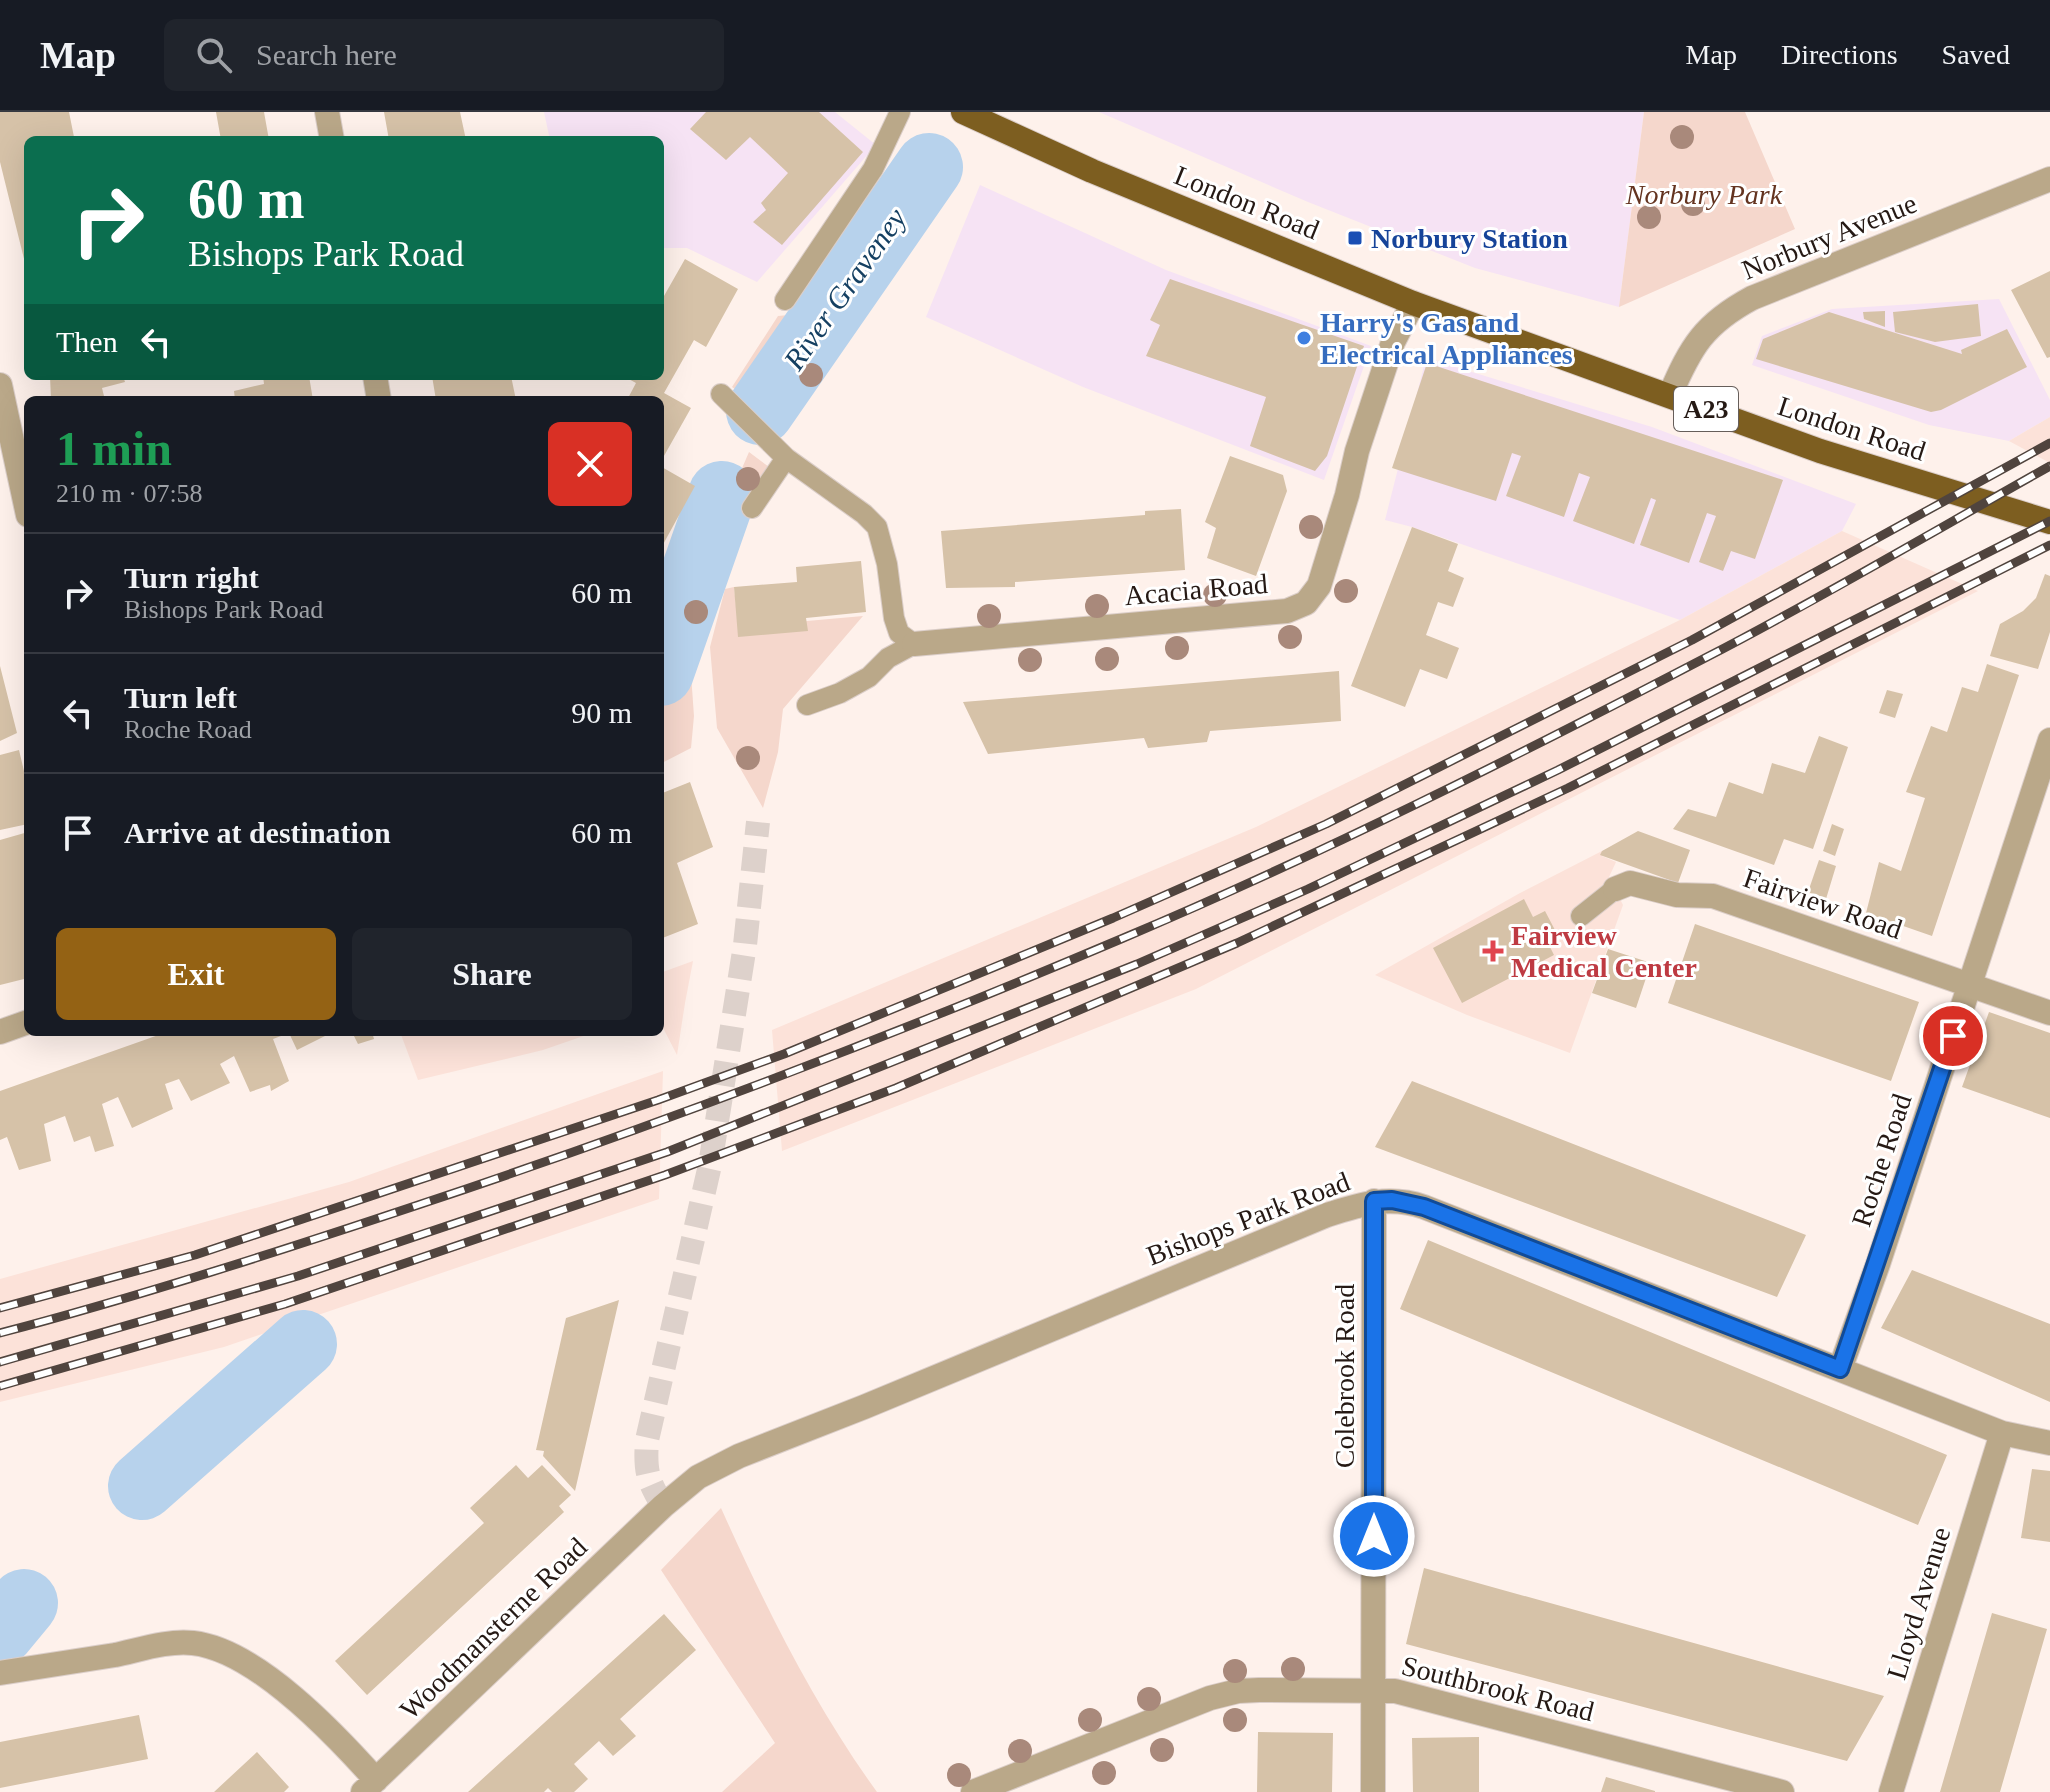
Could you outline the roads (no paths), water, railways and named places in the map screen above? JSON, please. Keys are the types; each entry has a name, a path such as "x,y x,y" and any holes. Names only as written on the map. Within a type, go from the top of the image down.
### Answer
{"highway":[{"name":"London Road","path":"969,113 1092,171 1413,303 1820,451 2050,522"}],"street":[{"path":"327,112 331,136"},
{"name":"Norbury Avenue","path":"1670,395 1696,342 1723,313 1752,298 2050,179"},
{"name":"Acacia Road","path":"914,644 1287,611 1306,603 1319,586 1357,451 1393,342 1413,303"},
{"path":"0,385 24,496"},
{"name":"Roche Road","path":"1840,1369 2050,740"},
{"name":"Fairview Road","path":"1615,889 1630,883 1677,895 1713,896 2050,1013"},
{"path":"0,1032 24,1023"},
{"name":"Bishops Park Road","path":"663,1506 698,1477 739,1456 1327,1215 1374,1201 1392,1200 1424,1207 2002,1433 2050,1443"},
{"name":"Colebrook Road","path":"1373,1792 1374,1201"},
{"name":"Lloyd Avenue","path":"1891,1792 2002,1433"},
{"name":"Woodmansterne Road","path":"369,1786 663,1506"},
{"path":"0,1673 159,1646 192,1643 217,1649 248,1664 286,1692 369,1786"},
{"name":"Southbrook Road","path":"973,1792 1210,1698 1238,1691 1395,1691 1782,1792"}],"lane":[{"path":"785,300 873,169 900,112"},
{"path":"721,394 786,458 864,514 877,527 887,564 894,618 899,633 914,644 888,658 869,677 840,693 807,705"},
{"path":"752,508 786,458"},
{"name":"Fairview Road","path":"1581,916 1615,889"}],"waterway":[{"name":"River Graveney","path":"760,411 929,167"},
{"name":"River Graveney","path":"664,661 722,495"},
{"name":"River Graveney","path":"142,1486 303,1344"},
{"name":"River Graveney","path":"0,1632 24,1603"}],"tunnel":[{"path":"663,1506 648,1474 647,1440 710,1165 745,945 758,822"}],"railway":[{"path":"0,1308 195,1255 658,1100 784,1054 1113,918 1326,824 1692,640 2050,443"},
{"path":"0,1333 262,1256 596,1144 860,1045 1121,939 1343,839 1562,731 1794,611 2050,466"},
{"path":"0,1362 298,1276 667,1152 1137,964 1308,889 1558,770 2050,521"},
{"path":"0,1386 285,1304 665,1175 896,1088 1237,943 1568,788 2050,545"}],"place":[{"name":"Norbury Station","path":"1355,238"},
{"name":"Harry's Gas and Electrical Appliances","path":"1304,338"},
{"name":"Fairview Medical Center","path":"1493,951"}],"park label":[{"name":"Norbury Park","path":"1704,194"}]}
